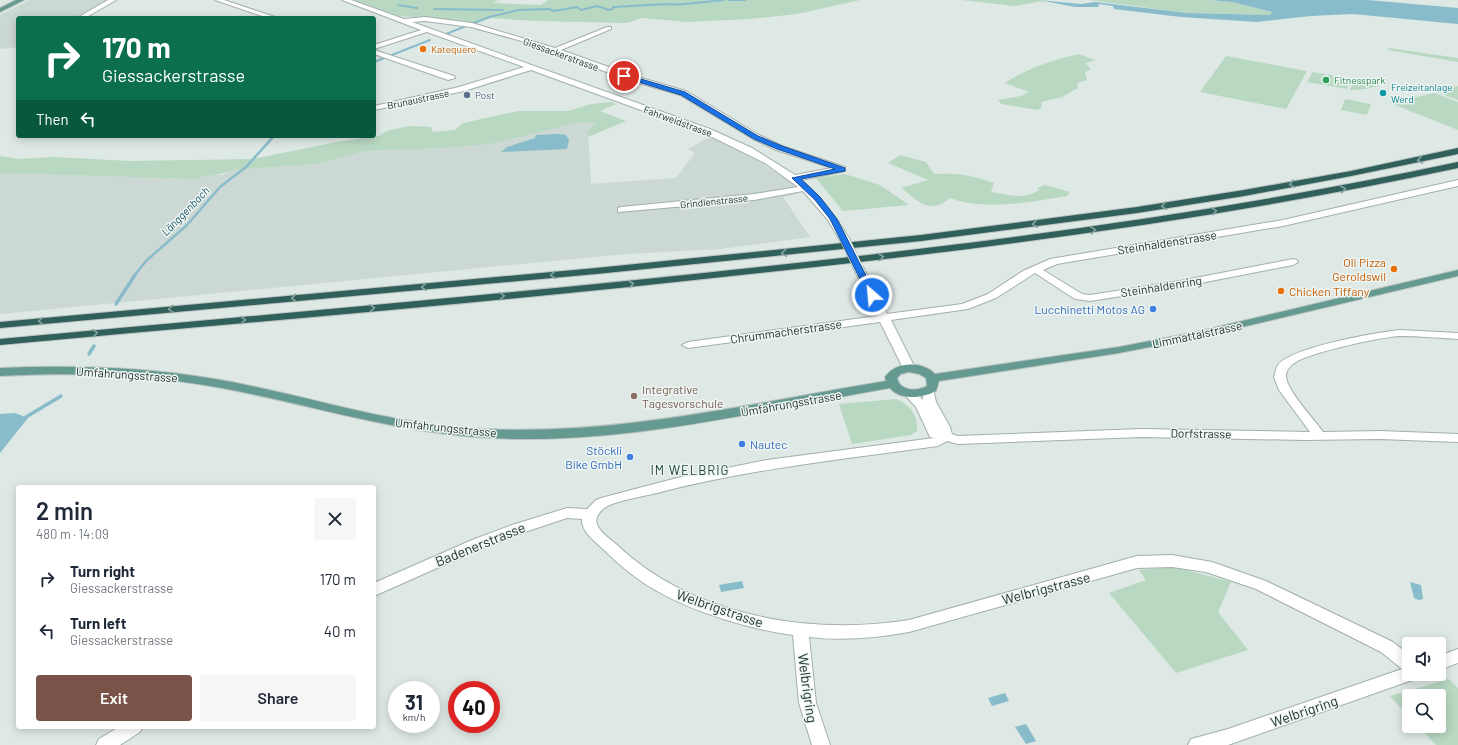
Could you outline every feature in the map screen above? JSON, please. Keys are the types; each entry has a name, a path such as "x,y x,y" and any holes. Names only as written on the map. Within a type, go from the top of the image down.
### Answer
{"highway":[{"path":"0,325 722,260 929,237 1212,198 1332,177 1458,151"},
{"path":"0,342 571,290 946,249 1093,230 1221,210 1334,190 1458,165"}],"main road":[{"path":"0,10 21,0"},
{"name":"Limmattalstrasse","path":"933,378 1119,350 1196,335 1458,273"},
{"path":"909,368 923,370 933,378 934,384 929,391 918,394 903,392 893,384 891,380 893,373 909,368"},
{"name":"Umfahrungsstrasse","path":"0,372 92,370 162,375 222,384 398,423 479,432 543,434 601,432 679,422 893,384"}],"street":[{"path":"84,16 114,0"},
{"path":"218,0 269,16"},
{"name":"Fahrweidstrasse","path":"345,0 733,142 767,159 796,178 826,209 845,240 909,368"},
{"name":"Giessackerstrasse","path":"404,22 425,18 470,24 534,43 628,77 683,93 756,137 780,148 842,169 796,178"},
{"path":"554,51 609,28"},
{"path":"376,46 427,30"},
{"path":"376,53 451,78"},
{"name":"Brunaustrasse","path":"376,108 461,89 530,68"},
{"name":"Steinhaldenstrasse","path":"884,318 964,307 992,296 1036,269 1064,259 1321,215 1458,183"},
{"name":"Grindlenstrasse","path":"621,210 754,197 807,188"},
{"name":"Steinhaldenring","path":"1036,269 1079,297 1090,298 1180,284 1293,262"},
{"name":"Chrummacherstrasse","path":"688,345 884,318"},
{"path":"1320,436 1285,390 1280,377 1283,367 1293,359 1308,353 1375,336 1399,333 1458,336"},
{"path":"590,514 601,503 610,499 677,482 767,465 938,442 944,437 946,432 930,403 928,397 929,391"},
{"path":"910,394 921,405 935,434 944,437"},
{"name":"Dorfstrasse","path":"944,437 958,440 1058,434 1133,433 1320,436 1380,434 1458,438"},
{"name":"Badenerstrasse","path":"376,589 477,544 523,526 567,513 590,514"},
{"name":"Welbrigstrasse","path":"590,514 589,522 593,531 599,538 618,555 662,587 697,603 736,617 767,625 824,632 879,631 909,626 1137,562 1172,561 1207,566 1261,586 1387,647 1402,659"},
{"name":"Welbrigring","path":"801,630 802,669 814,730 821,745"},
{"path":"1446,660 1458,656"},
{"name":"Welbrigring","path":"1197,745 1228,737 1402,676"},
{"path":"105,745 131,729"}],"shaded area":[{"path":"30,0 117,0 87,16 16,16 16,47 0,49 0,15"},
{"path":"580,122 591,122 597,124 588,131 591,184 676,178 695,153 688,149 710,137 751,156 793,184 797,194 783,197 810,237 721,249 626,254 0,314 0,173 195,179 204,175 222,175 232,170 317,164 365,151 445,148 469,145"}],"green space":[{"path":"352,0 498,0 493,3 541,5 548,0 860,0 797,14 750,19 688,22 642,18 627,23 536,21 491,18 474,24 460,20 399,16"},
{"path":"962,0 1039,0 1044,1 1015,6"},
{"path":"1089,0 1209,0 1232,2 1272,12 1270,15 1187,13"},
{"path":"1389,48 1458,58 1458,62 1388,50"},
{"path":"1079,54 1095,60 1085,63 1091,69 1085,72 1087,80 1077,83 1078,88 1062,97 1041,102 1042,107 1038,110 1001,104 998,100 1021,96 1029,92 1005,83 1013,78 1040,65"},
{"path":"1226,56 1307,71 1286,109 1200,92"},
{"name":"Fitnesspark","path":"1313,72 1352,79 1347,89 1307,82"},
{"path":"1354,79 1381,85 1366,89 1350,90"},
{"path":"1458,86 1458,100 1436,92"},
{"path":"1434,93 1458,102 1458,130 1390,103"},
{"path":"1345,99 1371,104 1367,115 1341,110"},
{"path":"611,102 616,104 600,111 626,121 588,137 587,131 596,124 591,122 580,122 495,143 445,148 365,151 317,164 232,170 195,179 0,173 0,156 20,159 54,157 130,161 253,159 337,142 376,138 376,136 387,131 409,126 431,127 433,132 455,130 463,123 518,111 568,111 591,104"},
{"path":"900,155 926,162 934,174 964,175 994,183 991,192 1022,196 1034,193 1039,190 1037,188 1045,185 1070,192 1067,196 1024,203 993,205 978,204 950,198 936,206 924,205 901,188 928,180 888,163"},
{"path":"845,174 880,185 909,205 843,211 816,178"},
{"path":"896,399 909,407 912,411 916,420 917,431 911,435 852,444 839,404"},
{"path":"1175,567 1231,582 1218,612 1248,650 1176,673 1109,593 1146,580 1139,570"},
{"path":"1449,679 1458,688 1458,745 1436,745 1425,733 1446,733 1446,689 1414,689"},
{"path":"1402,693 1402,709 1390,696"}],"water":[{"path":"1039,0 1081,4 1095,2 1187,13 1270,15 1272,12 1232,2 1209,0 1368,0 1458,8 1458,24 1353,14 1311,16 1257,22 1181,17 1114,9 1113,6 1099,4 1098,7 1075,7"},
{"path":"536,135 566,135 569,140 567,149 501,152 507,147 535,138"},
{"path":"15,413 28,418 0,453 0,414"},
{"path":"742,581 744,588 721,592 719,585"},
{"path":"1410,582 1421,585 1423,599 1419,600 1414,598"},
{"path":"1005,693 1009,701 992,706 988,698"},
{"path":"1026,724 1036,741 1026,744 1015,727"}],"waterway":[{"name":"Länggenbach","path":"446,34 489,17 519,10 549,9 554,11 577,7 581,10 597,6 609,10 613,9 613,7 685,4 724,0"},
{"name":"Länggenbach","path":"729,0 745,0"},
{"path":"398,5 417,8"},
{"path":"434,9 503,10"},
{"name":"Länggenbach","path":"376,61 430,40"},
{"name":"Länggenbach","path":"134,276 146,261 187,225 220,187 246,167 272,138"},
{"name":"Länggenbach","path":"116,304 135,275"},
{"path":"89,354 94,346"},
{"path":"26,417 61,396"}],"place":[{"name":"Katequero","path":"423,49"},
{"name":"Fitnesspark","path":"1326,80"},
{"name":"Freizeitanlage Werd","path":"1383,93"},
{"name":"Post","path":"467,95"},
{"name":"Oli Pizza Geroldswil","path":"1394,269"},
{"name":"Chicken Tiffany","path":"1281,291"},
{"name":"Lucchinetti Motos AG","path":"1153,309"},
{"name":"Integrative Tagesvorschule","path":"634,396"},
{"name":"Nautec","path":"742,444"},
{"name":"Stöckli Bike GmbH","path":"630,457"}],"district":[{"name":"IM WELBRIG","path":"690,470"}],"route":[{"path":"624,76 683,93 756,137 780,148 842,169 796,178 817,198 834,219 872,295"}]}
